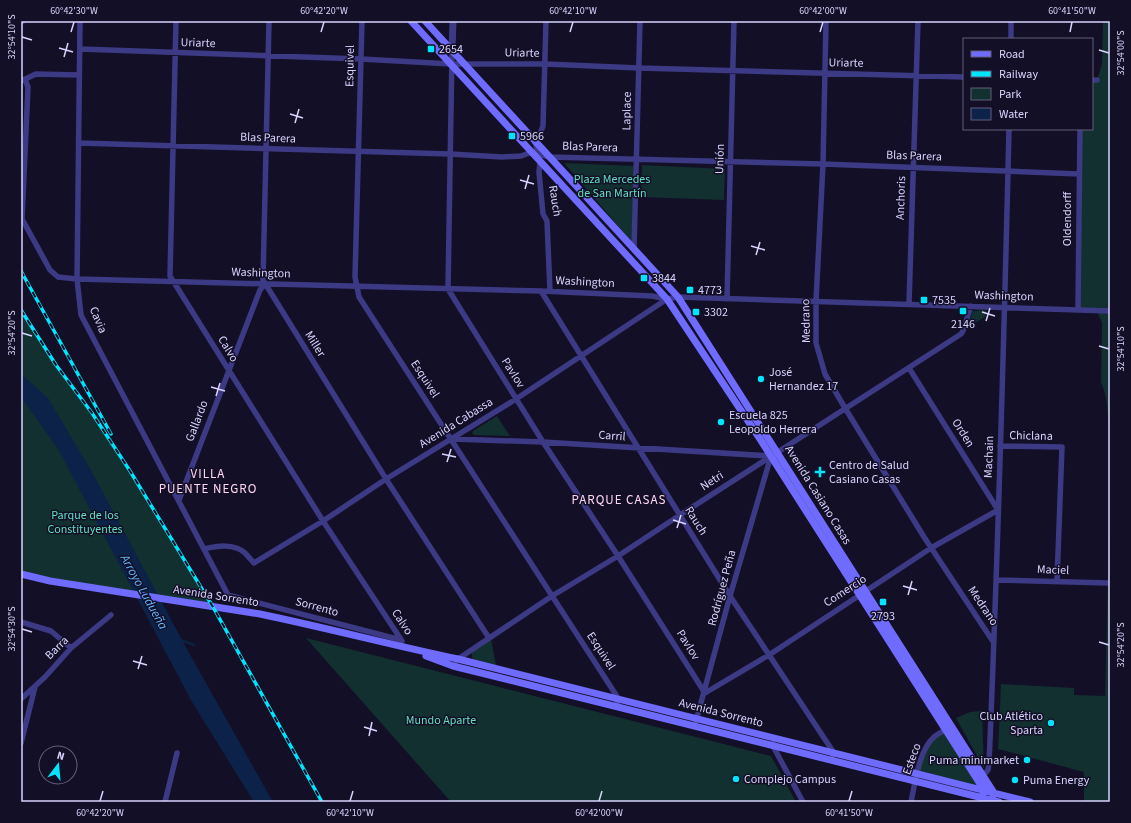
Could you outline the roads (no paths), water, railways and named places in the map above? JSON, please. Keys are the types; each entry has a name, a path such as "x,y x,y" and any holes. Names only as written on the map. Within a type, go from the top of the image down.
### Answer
{"main road":[{"name":"Avenida Casiano Casas","path":"411,21 535,153 540,162 667,299 774,454"},
{"name":"Avenida Casiano Casas","path":"425,21 678,297 774,454 980,779 984,790"},
{"name":"Avenida Sorrento","path":"21,574 50,581 231,609 290,620 405,648 458,658 1030,802"},
{"name":"Avenida Casiano Casas","path":"863,593 946,730 980,779 994,793"},
{"name":"Avenida Sorrento","path":"405,648 453,666 995,801"},
{"path":"982,798 984,790"},
{"path":"994,793 995,801"}],"street":[{"name":"Cavia","path":"80,21 77,279 81,314 228,595"},
{"name":"Calvo","path":"176,21 170,276 228,371 405,648"},
{"name":"Miller","path":"269,21 263,280 386,479 489,638"},
{"name":"Esquivel","path":"362,21 355,277 359,297 618,698"},
{"path":"448,289 453,21"},
{"path":"535,153 535,141 543,126 546,21"},
{"name":"Laplace","path":"634,249 640,21"},
{"name":"Unión","path":"727,299 734,70 734,21"},
{"name":"Medrano","path":"826,21 823,164 816,301 816,343 825,374 845,408 931,548 994,643"},
{"name":"Anchoris","path":"909,304 918,21"},
{"path":"1011,21 1011,38"},
{"name":"Uriarte","path":"80,49 361,59 451,64 545,64 963,77"},
{"path":"22,218 28,87 23,80 36,74 79,75"},
{"name":"Machain","path":"980,779 988,770 989,764 1005,307 1009,130"},
{"name":"Oldendorff","path":"1078,310 1080,130"},
{"name":"Blas Parera","path":"79,143 450,154 502,157 521,156 535,153 549,157 823,164 1008,170 1079,174"},
{"name":"Rauch","path":"540,162 539,172 544,214 547,221 550,291"},
{"name":"Washington","path":"22,218 50,270 58,277 77,279 550,291 652,296 667,299 678,297 1110,311"},
{"name":"Gallardo","path":"179,500 260,290 265,284"},
{"name":"Pavlov","path":"448,289 543,442 705,693"},
{"name":"Rauch","path":"540,291 730,596 834,752"},
{"name":"Avenida Cabassa","path":"204,549 220,546 232,547 245,552 254,563 516,399 667,299"},
{"name":"Netri","path":"453,666 458,658 552,596 618,556 961,334 972,306"},
{"name":"Orden","path":"909,368 998,510"},
{"name":"Carril","path":"451,439 543,442 774,454"},
{"name":"Chiclana","path":"1000,446 1062,448 1057,581"},
{"name":"Rodríguez Peña","path":"695,726 730,596 774,454"},
{"name":"Comercio","path":"705,693 931,548 998,510"},
{"name":"Maciel","path":"996,580 1108,582"},
{"name":"Sorrento","path":"228,595 401,640"},
{"name":"Barra","path":"21,699 71,648 111,616"},
{"path":"21,622 51,631 71,648"},
{"path":"21,743 36,685"},
{"path":"617,706 618,698"},
{"name":"Esteco","path":"911,802 922,759 928,744 935,736 946,730"},
{"path":"775,738 773,746 804,802"},
{"path":"165,802 177,752"},
{"path":"832,761 834,752"}],"water":[{"name":"Arroyo Ludueña","path":"21,374 48,398 92,472 188,651 273,802 254,802 192,702 58,449 24,401 21,399"}],"waterway":[{"path":"181,640 194,645"}],"railway":[{"path":"21,271 111,434"},
{"path":"21,310 56,365 92,413 130,471 213,607 322,802"}],"place":[{"name":"2654","path":"431,49"},
{"name":"5966","path":"512,136"},
{"name":"3844","path":"644,278"},
{"name":"4773","path":"690,290"},
{"name":"7535","path":"924,300"},
{"name":"2146","path":"963,311"},
{"name":"3302","path":"696,312"},
{"name":"José Hernandez 17","path":"761,379"},
{"name":"Escuela 825 Leopoldo Herrera","path":"721,422"},
{"name":"Centro de Salud Casiano Casas","path":"820,472"},
{"name":"2793","path":"883,602"},
{"name":"Club Atlético Sparta","path":"1051,723"},
{"name":"Puma minimarket","path":"1027,760"},
{"name":"Complejo Campus","path":"736,779"},
{"name":"Puma Energy","path":"1015,780"}],"district":[{"name":"VILLA PUENTE NEGRO","path":"208,482"},
{"name":"PARQUE CASAS","path":"619,500"}],"park label":[{"name":"Plaza Mercedes de San Martín","path":"612,186"},
{"name":"Parque de los Constituyentes","path":"85,522"},
{"name":"Mundo Aparte","path":"441,720"}]}
